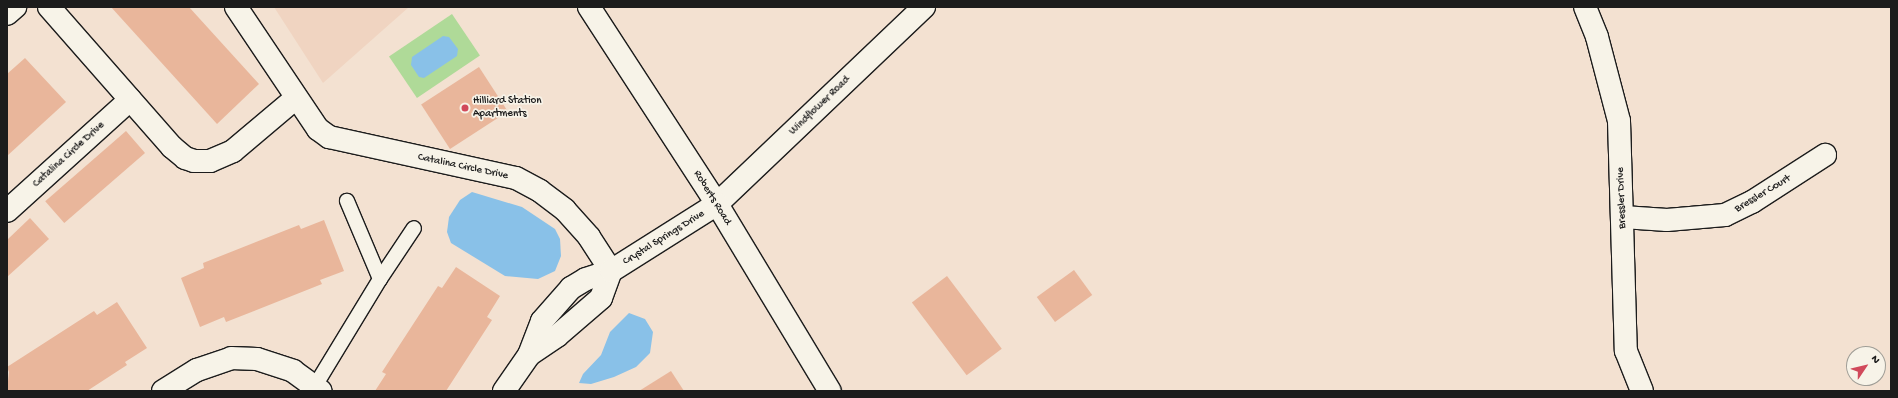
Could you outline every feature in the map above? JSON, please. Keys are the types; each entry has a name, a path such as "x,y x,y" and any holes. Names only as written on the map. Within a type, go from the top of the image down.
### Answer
{"street":[{"path":"7,14 15,7"},
{"path":"49,7 172,147 185,158 194,161 219,158 247,140 296,98"},
{"name":"Catalina Circle Drive","path":"236,7 318,130 329,137 516,178 540,191 565,210 584,231 611,271"},
{"name":"Roberts Road","path":"589,7 716,204 830,391"},
{"name":"Windflower Road","path":"716,204 924,7"},
{"name":"Bressler Drive","path":"1585,7 1597,37 1619,122 1626,351 1642,391"},
{"name":"Catalina Circle Drive","path":"7,211 130,100"},
{"name":"Bressler Court","path":"1623,217 1667,220 1725,216 1752,202 1825,155"},
{"name":"Crystal Springs Drive","path":"504,391 529,354 542,321 571,288 586,279 611,271 716,204"},
{"path":"163,391 197,370 231,358 264,361 293,371 318,388"}],"lane":[{"path":"347,201 380,279"},
{"path":"318,388 380,279 414,228"}],"shaded area":[{"path":"274,7 409,7 323,83"}],"green space":[{"path":"452,14 480,55 417,98 389,56"}],"water":[{"path":"443,36 449,37 458,49 457,56 424,78 419,77 411,65 412,57"},
{"path":"472,192 522,207 555,229 560,239 561,256 555,271 538,279 505,276 451,243 447,232 449,217 460,200"},
{"path":"629,313 645,319 653,332 650,353 636,367 614,377 591,384 579,383 583,374 601,355 610,332"}],"building":[{"path":"111,7 189,7 259,84 217,124"},
{"path":"25,58 66,102 7,156 7,74"},
{"name":"Hilliard Station Apartments","path":"479,67 508,111 450,149 421,105"},
{"path":"126,131 145,153 64,223 45,201"},
{"path":"30,218 49,239 7,277 7,240"},
{"path":"324,220 344,271 320,280 322,284 226,322 224,317 200,327 181,278 204,268 203,263 299,225 301,229"},
{"path":"456,267 500,296 487,317 492,320 446,391 375,391 386,374 382,372 438,286 442,288"},
{"path":"1074,270 1092,295 1055,322 1037,297"},
{"path":"947,276 1002,349 967,375 912,302"},
{"path":"117,302 147,348 125,362 127,365 87,391 7,391 9,372 7,367 94,311 97,315"},
{"path":"671,371 684,391 639,391"}],"place":[{"name":"Hilliard Station Apartments","path":"465,108"}]}
